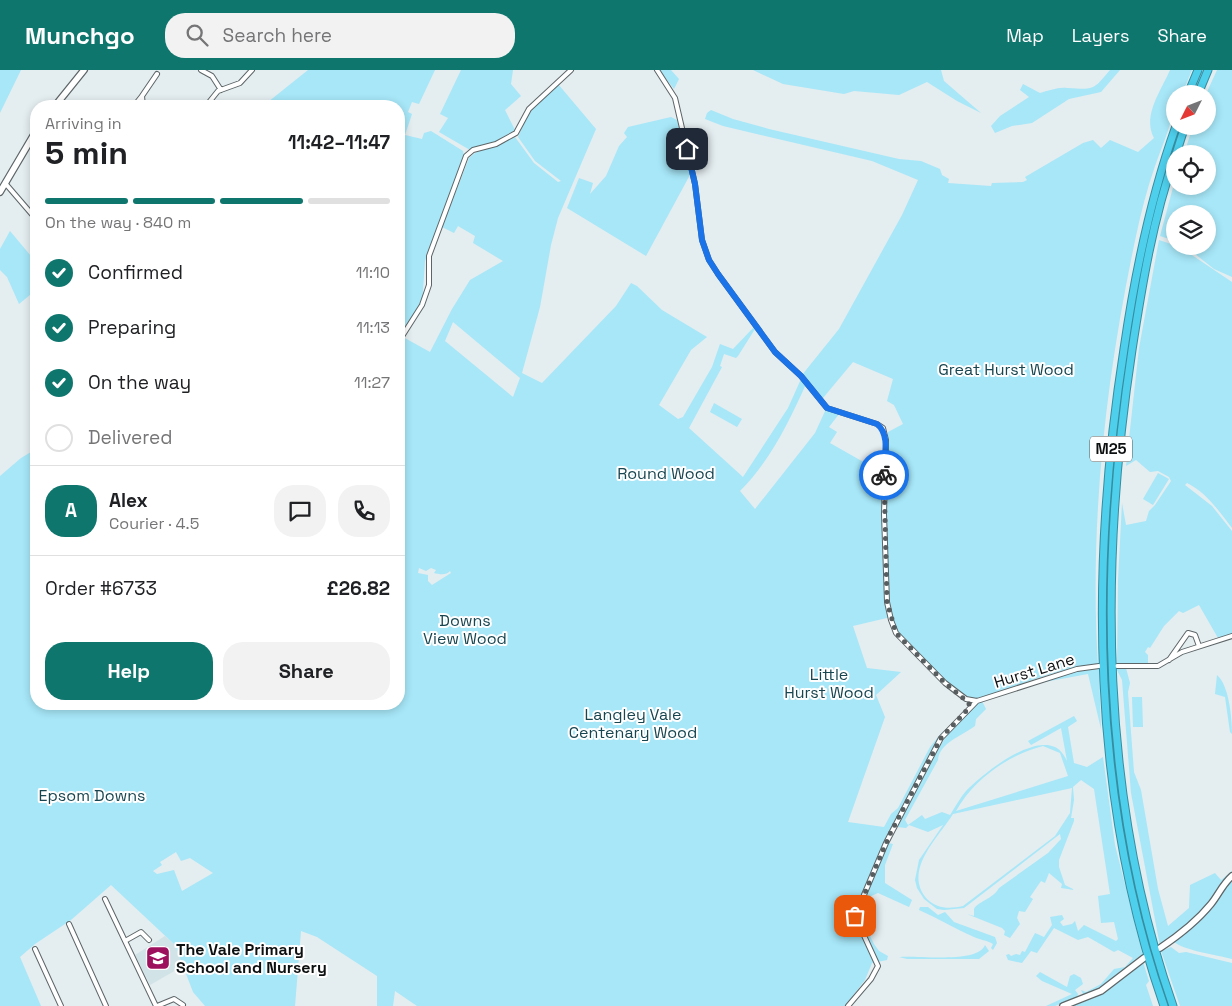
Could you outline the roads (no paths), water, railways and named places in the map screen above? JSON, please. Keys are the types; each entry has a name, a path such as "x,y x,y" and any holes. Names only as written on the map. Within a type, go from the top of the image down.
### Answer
{"highway":[{"path":"1192,85 1198,70"},
{"path":"1202,85 1208,70"},
{"name":"M25","path":"1164,1006 1145,943 1122,842 1107,718 1102,619 1108,477 1115,405 1142,245 1160,171 1173,135"},
{"name":"M25","path":"1166,189 1151,246 1126,385 1117,476 1111,618 1115,710 1131,839 1146,913 1173,1006"}],"street":[{"path":"201,70 212,76 221,90"},
{"path":"212,100 221,90 240,83 252,70"},
{"path":"405,332 422,305 429,285 429,256 466,156 473,150 496,144 516,134 529,109 571,70"},
{"path":"657,70 675,98 695,184 702,240 709,260 775,352 801,376 827,408 877,424 883,428 886,440 884,514 887,602 896,633 950,688 966,699 977,701"},
{"path":"59,100 80,71"},
{"path":"139,100 157,74"},
{"path":"142,96 142,100"},
{"path":"0,192 30,141"},
{"path":"5,183 30,210"},
{"path":"1169,660 1188,633 1195,635 1199,646"},
{"path":"1117,666 1158,666 1182,652 1232,636"},
{"name":"Hurst Lane","path":"977,701 1077,669 1099,666"},
{"path":"966,699 969,703 969,708"},
{"path":"848,1006 872,979 878,966 855,916 863,893 890,834 941,738 977,701"},
{"path":"1160,948 1177,936 1211,904 1221,886 1232,876"},
{"path":"105,899 157,1006 174,996 181,1004"},
{"path":"69,924 106,1006"},
{"path":"125,941 141,932 149,940"},
{"path":"35,949 61,1006"},
{"path":"1063,1006 1101,991 1144,958"}],"place":[{"name":"The Vale Primary School and Nursery","path":"158,958"}],"park label":[{"name":"Great Hurst Wood","path":"1006,369"},
{"name":"Round Wood","path":"666,473"},
{"name":"Downs View Wood","path":"465,629"},
{"name":"Little Hurst Wood","path":"829,683"},
{"name":"Langley Vale Centenary Wood","path":"633,723"},
{"name":"Epsom Downs","path":"92,795"}]}
